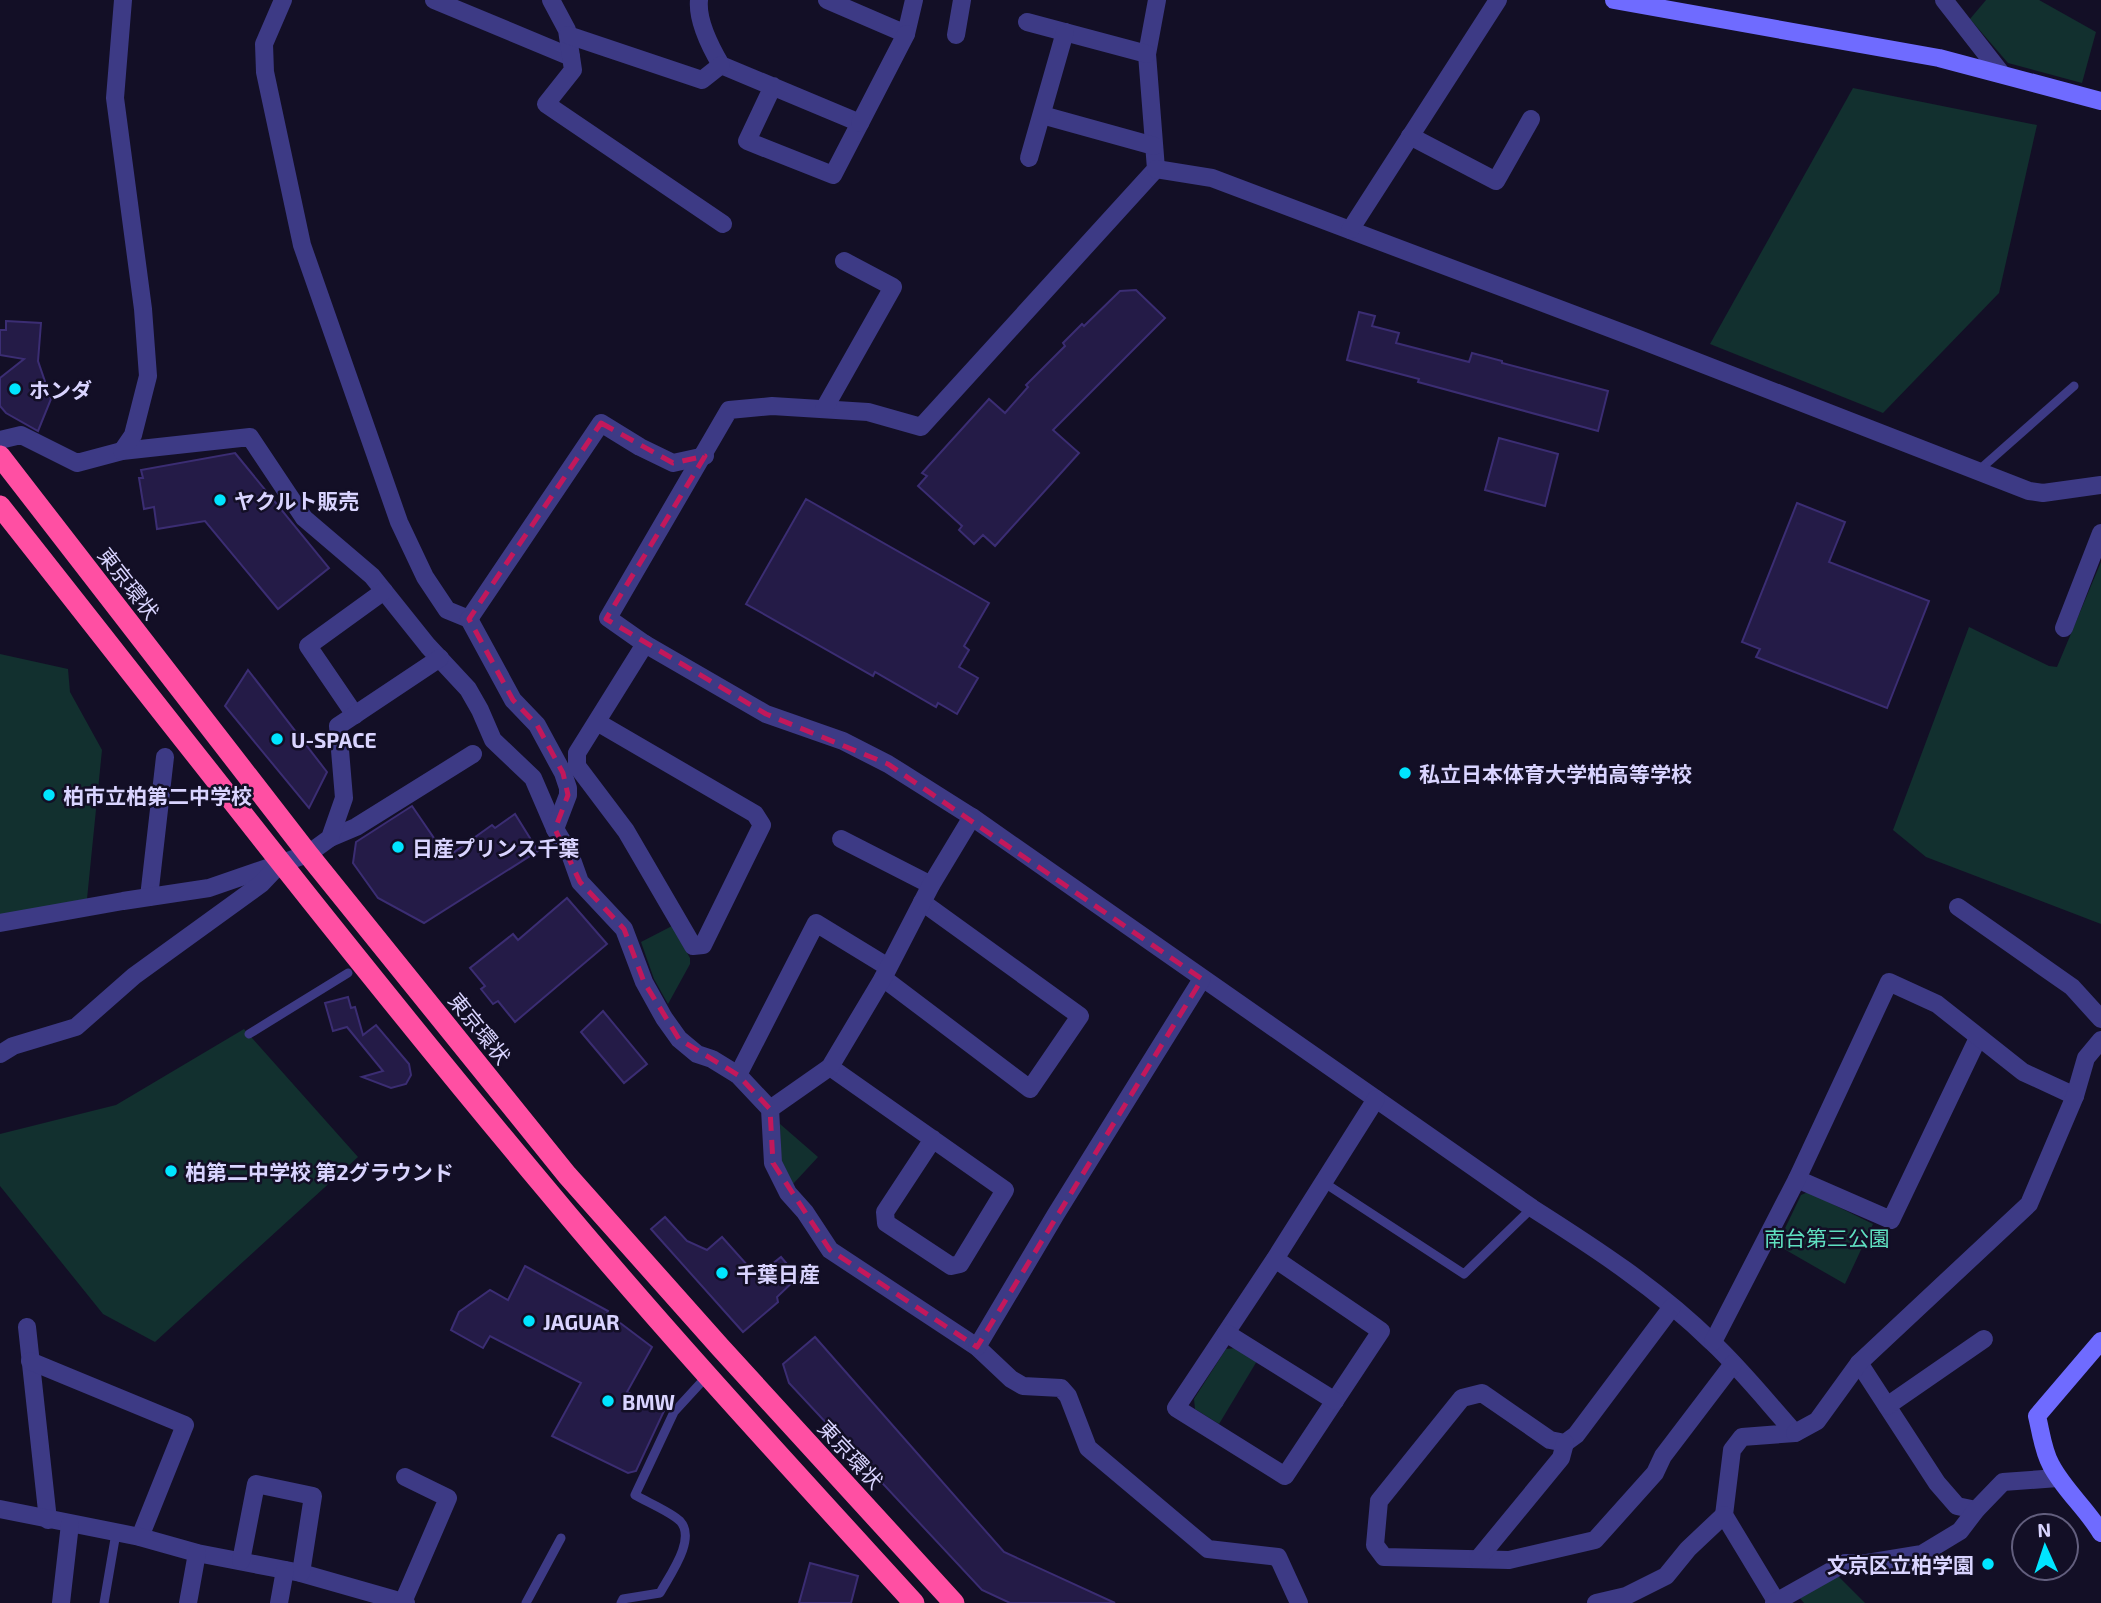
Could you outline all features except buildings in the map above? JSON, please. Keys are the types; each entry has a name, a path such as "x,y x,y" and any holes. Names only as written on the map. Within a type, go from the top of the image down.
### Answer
{"highway":[{"name":"東京環状","path":"0,456 308,854 567,1175 954,1603"},
{"path":"0,506 412,1027 548,1192 707,1376 914,1603"}],"street":[{"path":"122,451 133,435 148,376 144,309 115,98 123,0"},
{"path":"283,0 264,44 265,72 302,245 399,522 425,577 447,610 469,619 513,700 537,725 563,773 568,795 555,829"},
{"path":"434,0 571,57"},
{"path":"551,0 568,35 573,70 546,104 723,224"},
{"path":"699,0 698,7 705,29 720,65 860,123"},
{"path":"827,0 906,34"},
{"path":"773,86 747,141 833,175 906,34 914,0"},
{"path":"956,35 962,0"},
{"path":"1157,0 1147,54 1156,169 921,427 868,412 772,406 729,410 705,456 608,618 645,644 766,714 843,741 888,764 972,817 1532,1208 1601,1251 1713,1342 1795,1433"},
{"path":"1350,230 1498,0"},
{"path":"1614,0 1939,58 2101,102"},
{"path":"1944,0 2001,73"},
{"path":"1027,22 1147,54"},
{"path":"1029,158 1065,32"},
{"path":"568,35 702,80 720,65"},
{"path":"1042,115 1154,146"},
{"path":"1410,136 1496,181 1531,119"},
{"path":"1156,169 1212,178 1636,338 2029,491 2043,493 2101,485"},
{"path":"824,409 893,287 844,261"},
{"path":"469,619 601,423 673,463 705,456"},
{"path":"0,440 21,435 77,463 122,451 250,438 304,518 372,576 468,688 493,740 533,778 555,829 570,854 580,882 624,929 644,982 663,1018 679,1039 697,1054 712,1059 738,1075 770,1110 773,1163 788,1193 805,1212 830,1250 977,1347 1011,1379 1023,1386 1061,1388 1068,1396 1088,1448 1208,1549 1278,1556 1299,1603"},
{"path":"2064,628 2101,533"},
{"path":"355,715 308,646 384,591"},
{"path":"597,722 755,814 762,825 703,945 693,946 626,831 576,766 577,754 645,644"},
{"path":"330,838 344,798 338,726 440,658"},
{"path":"0,923 209,888 308,854 330,838 356,827 472,754"},
{"path":"149,897 165,757"},
{"path":"770,1110 830,1067 972,817"},
{"path":"842,839 931,885"},
{"path":"0,1054 13,1046 76,1027 134,976 261,884 281,862"},
{"path":"738,1075 816,923 885,973 1030,1089 1080,1016 922,902"},
{"path":"1958,907 2072,987 2101,1019"},
{"path":"977,1347 1202,979"},
{"path":"1713,1342 1797,1179 1889,982 1937,1004 2022,1072 2075,1096"},
{"path":"1797,1179 1891,1220 1978,1038"},
{"path":"2058,1478 2003,1482 1960,1531 1922,1554 1867,1563 1845,1563 1775,1602 1724,1515 1732,1450 1742,1437 1795,1433 1817,1422 1859,1363 2029,1204 2075,1096 2086,1058 2101,1040"},
{"path":"830,1067 933,1139 1005,1190 960,1264 951,1266 886,1223 885,1212 933,1139"},
{"path":"1275,1259 1381,1331 1284,1476 1176,1408 1376,1100"},
{"path":"1478,1559 1561,1458 1565,1443 1576,1435 1672,1307"},
{"path":"27,1327 48,1520"},
{"path":"1226,1333 1335,1401"},
{"path":"1887,1406 1984,1339"},
{"path":"2101,1341 2036,1416 2049,1461 2058,1478 2101,1533"},
{"path":"30,1361 185,1426 140,1537"},
{"path":"1859,1363 1937,1483 1957,1506 1976,1510"},
{"path":"1565,1443 1549,1440 1482,1393 1462,1398 1379,1501 1375,1545 1384,1557 1509,1560 1595,1540 1655,1473 1663,1456 1733,1364"},
{"path":"0,1509 140,1537 197,1553 293,1571 370,1597 405,1602 448,1498 405,1477"},
{"path":"241,1561 256,1484 313,1496 293,1571 279,1603"},
{"path":"1596,1603 1626,1596 1667,1576 1688,1549 1724,1515"},
{"path":"61,1603 70,1524"},
{"path":"188,1603 197,1553"}],"lane":[{"path":"1978,471 2074,386"},
{"path":"249,1034 348,973"},
{"path":"1323,1182 1464,1275 1532,1208"},
{"path":"621,1603 623,1599 660,1593 684,1546 686,1534 680,1521 635,1495 674,1412 707,1376"},
{"path":"104,1603 116,1533"},
{"path":"526,1603 561,1538"}],"highlighted area":[{"path":"601,423 673,463 705,456 606,619 766,714 888,764 1202,979 977,1347 830,1250 773,1163 770,1109 738,1075 679,1039 644,982 624,929 580,882 555,829 568,795 563,773 537,725 513,700 469,619"}],"green space":[{"path":"1986,0 2039,0 2096,32 2082,83 2008,63 1970,19"},
{"path":"1853,88 2037,125 1999,293 1883,413 1710,344"},
{"path":"2101,562 2101,924 1926,857 1893,830 1969,627 2049,666 2057,667"},
{"name":"柏市立柏第二中学校","path":"0,654 68,669 70,692 102,750 87,899 0,915"},
{"path":"672,926 690,958 690,964 668,1004 654,979 641,942"},
{"name":"柏第二中学校 第2グラウンド","path":"244,1029 358,1157 155,1342 103,1314 0,1186 0,1134 116,1105"},
{"path":"780,1124 818,1157 793,1184 781,1163"},
{"name":"南台第三公園","path":"1808,1192 1873,1224 1845,1284 1777,1245 1801,1195"},
{"path":"1236,1348 1257,1361 1219,1424 1195,1409 1194,1399 1226,1349"},
{"path":"1837,1575 1865,1603 1804,1603 1799,1597"}],"place":[{"name":"ホンダ","path":"15,389"},
{"name":"ヤクルト販売","path":"220,500"},
{"name":"U-SPACE","path":"277,739"},
{"name":"私立日本体育大学柏高等学校","path":"1405,773"},
{"name":"柏市立柏第二中学校","path":"49,795"},
{"name":"日産プリンス千葉","path":"398,847"},
{"name":"柏第二中学校 第2グラウンド","path":"171,1171"},
{"name":"千葉日産","path":"722,1273"},
{"name":"JAGUAR","path":"529,1321"},
{"name":"BMW","path":"608,1401"},
{"name":"文京区立柏学園","path":"1988,1564"}]}
